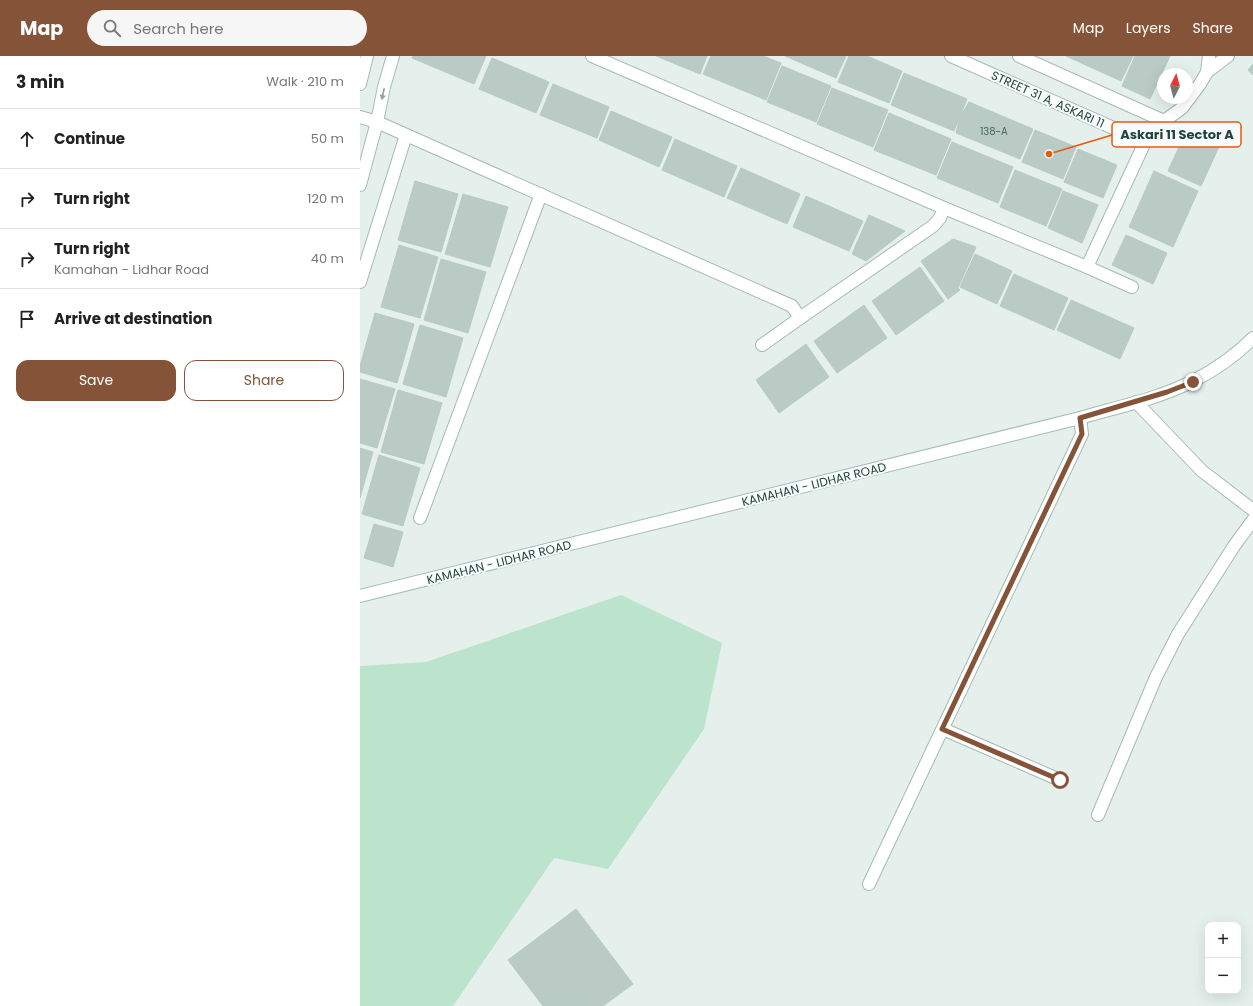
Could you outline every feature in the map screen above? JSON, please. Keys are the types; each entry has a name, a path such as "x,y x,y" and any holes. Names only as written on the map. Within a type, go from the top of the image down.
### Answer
{"street":[{"path":"360,84 367,56"},
{"path":"360,185 393,56"},
{"path":"592,56 944,208 1132,287"},
{"name":"STREET 31 A, ASKARI 11","path":"951,56 1145,142"},
{"path":"1019,56 1164,121"},
{"path":"1207,72 1209,56"},
{"path":"1086,267 1145,142 1164,121 1182,108 1207,72 1228,56"},
{"path":"360,117 377,122 792,306 800,318"},
{"path":"360,282 406,135"},
{"path":"420,518 541,194"},
{"path":"762,346 933,226 940,218 944,208"},
{"name":"KAMAHAN - LIDHAR ROAD","path":"360,596 1080,418 1136,402 1193,382 1213,370 1253,338"},
{"path":"1136,402 1202,471 1253,510"},
{"path":"869,884 1082,434 1080,418"},
{"path":"1098,815 1156,677 1175,640 1234,546 1253,520"},
{"path":"942,729 1060,780"}],"green space":[{"path":"621,595 722,643 704,729 608,869 554,858 453,1006 360,1006 360,666 426,662"}],"building":[{"path":"413,56 486,56 474,84 412,58"},
{"path":"656,56 707,56 700,74"},
{"path":"711,56 763,56 781,63 766,100 703,74"},
{"path":"785,56 846,56 836,78"},
{"path":"849,56 867,56 902,71 889,103 838,82"},
{"path":"1066,56 1133,56 1121,81"},
{"path":"1135,56 1170,56 1164,68 1157,68 1157,84 1150,99 1122,86"},
{"path":"492,58 549,82 536,113 479,89"},
{"path":"1253,64 1253,75 1248,70"},
{"path":"782,66 831,86 816,122 767,102"},
{"path":"904,73 967,99 954,131 891,105"},
{"path":"553,84 609,107 597,138 540,115"},
{"path":"832,88 888,110 873,147 817,124"},
{"path":"969,102 1033,129 1020,159 956,133 960,117"},
{"path":"611,111 672,137 659,167 599,140"},
{"path":"889,113 951,139 936,175 874,150"},
{"path":"1190,123 1223,138 1201,186 1168,171"},
{"path":"1035,130 1076,147 1063,179 1022,162"},
{"path":"675,139 737,166 724,197 662,170"},
{"path":"952,142 1013,167 998,203 937,178"},
{"path":"1078,149 1117,165 1103,198 1064,182"},
{"path":"741,168 800,194 787,224 727,198"},
{"path":"1015,170 1062,189 1046,226 1000,207"},
{"path":"1154,171 1198,191 1173,247 1129,227"},
{"path":"415,181 458,194 441,252 398,240"},
{"path":"1063,191 1098,205 1082,243 1048,228"},
{"path":"463,194 508,207 490,267 445,254"},
{"path":"806,196 863,221 849,251 793,227"},
{"path":"869,215 905,231 866,261 852,254"},
{"path":"1126,235 1167,253 1153,284 1112,265"},
{"path":"953,239 976,247 958,288 960,290 948,299 921,261"},
{"path":"399,245 438,257 420,318 381,307"},
{"path":"975,254 1012,271 997,304 960,287"},
{"path":"441,259 486,272 468,333 424,320"},
{"path":"920,267 944,301 896,335 872,301"},
{"path":"1014,274 1068,298 1054,330 1000,306"},
{"path":"1071,300 1134,328 1120,359 1057,330"},
{"path":"864,305 887,338 837,373 814,341"},
{"path":"375,313 414,324 397,383 360,372 360,366"},
{"path":"420,325 463,338 446,397 403,384"},
{"path":"806,344 829,377 779,413 756,380"},
{"path":"360,379 395,389 377,448 360,443"},
{"path":"398,390 442,403 424,464 381,452"},
{"path":"360,448 373,452 360,498"},
{"path":"379,455 420,468 403,526 362,514"},
{"path":"374,524 403,532 393,567 364,558"},
{"path":"576,909 633,984 603,1006 543,1006 508,960"}],"place":[{"name":"Askari 11 Sector A","path":"1049,154"}],"route":[{"path":"1060,780 942,729 1082,434 1080,418 1136,402 1193,382"}]}
